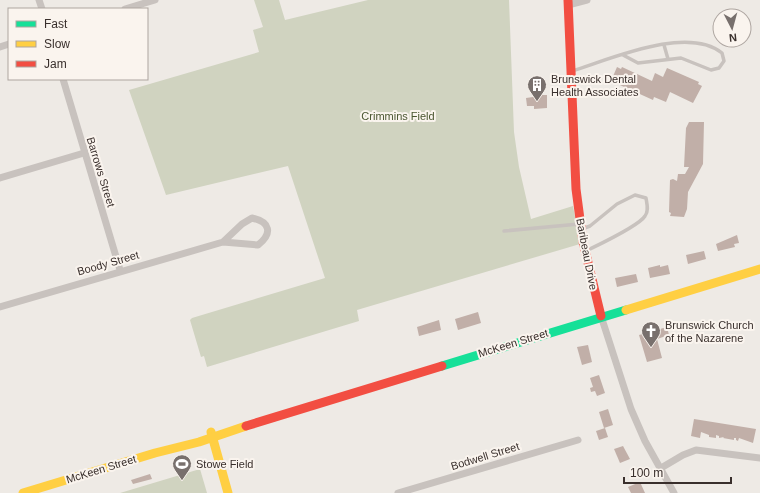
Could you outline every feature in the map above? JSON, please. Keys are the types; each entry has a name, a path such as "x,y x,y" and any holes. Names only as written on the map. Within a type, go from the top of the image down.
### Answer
{"street":[{"path":"128,8 155,0"},
{"path":"568,3 586,0"},
{"name":"Baribeau Drive","path":"568,3 574,154 581,227 586,252 601,316 631,409 645,441 674,493"},
{"name":"Barrows Street","path":"62,80 120,270"},
{"path":"0,178 84,153"},
{"name":"Boody Street","path":"0,307 120,270 223,242 258,245 268,234 267,227 261,220 252,218 242,224 223,242"},
{"name":"McKeen Street","path":"23,493 601,316 760,269"},
{"path":"212,435 228,493"},
{"name":"Bodwell Street","path":"398,493 578,440"},
{"path":"661,468 683,454 696,450 760,458"}],"lane":[{"path":"571,72 623,55 643,49 681,42 699,43 717,49 724,57 722,65 711,70 681,58 638,63 623,55"},
{"path":"664,45 668,59"},
{"path":"504,231 590,226 617,204 635,195 646,198 648,208 645,217 630,228 586,252"}],"green space":[{"name":"Crimmins Field","path":"254,0 279,0 285,20 368,0 509,0 514,132 519,167 531,219 573,206 580,244 357,310 359,321 207,367 204,356 201,357 190,320 192,318 325,278 288,166 166,195 129,90 259,52 253,30 263,27"},
{"name":"Stowe Field","path":"200,469 207,493 120,493"}],"building":[{"path":"617,67 621,69 622,67 652,81 655,73 663,77 667,68 699,82 698,84 702,86 693,103 670,92 666,102 654,97 653,100 611,81"},
{"name":"Brunswick Dental Health Associates","path":"533,95 547,95 547,108 534,109 534,106 527,106 526,98 533,97"},
{"path":"689,122 704,122 703,164 688,192 687,209 684,217 670,216 670,180 673,179 677,181 678,174 685,174 689,167 684,167 686,128"},
{"path":"737,235 739,243 734,244 735,247 718,251 716,244"},
{"path":"704,251 706,259 688,264 686,255"},
{"path":"660,265 660,267 668,265 670,274 650,278 648,268"},
{"path":"636,274 638,282 617,287 615,278"},
{"path":"478,312 481,323 458,330 455,319"},
{"path":"439,320 441,330 419,336 417,327"},
{"name":"Brunswick Church of the Nazarene","path":"667,327 669,335 657,339 662,358 647,362 639,335"},
{"path":"588,345 592,362 582,365 577,347"},
{"path":"599,375 605,393 597,396 595,391 591,392 590,388 593,387 590,378"},
{"path":"608,409 613,425 604,428 599,412"},
{"path":"694,419 756,429 753,443 739,438 738,441 736,438 734,438 734,440 723,438 724,437 719,438 719,436 716,435 716,438 709,437 709,435 701,432 700,438 691,436"},
{"path":"605,428 608,437 599,440 596,431"},
{"path":"623,446 630,459 620,463 614,449"},
{"path":"150,474 152,479 133,484 131,480"},
{"path":"640,482 645,493 631,493 628,487"}],"traffic: fast":[{"path":"442,366 626,310"}],"traffic: slow":[{"path":"626,310 760,269"},
{"path":"23,493 155,453 199,442 246,426"},
{"path":"211,432 228,493"}],"traffic: jam":[{"path":"568,0 576,189 583,242 601,316"},
{"path":"246,426 442,366"}],"place":[{"name":"Brunswick Dental Health Associates","path":"537,102"},
{"name":"Brunswick Church of the Nazarene","path":"651,348"},
{"name":"Stowe Field","path":"182,481"}]}
